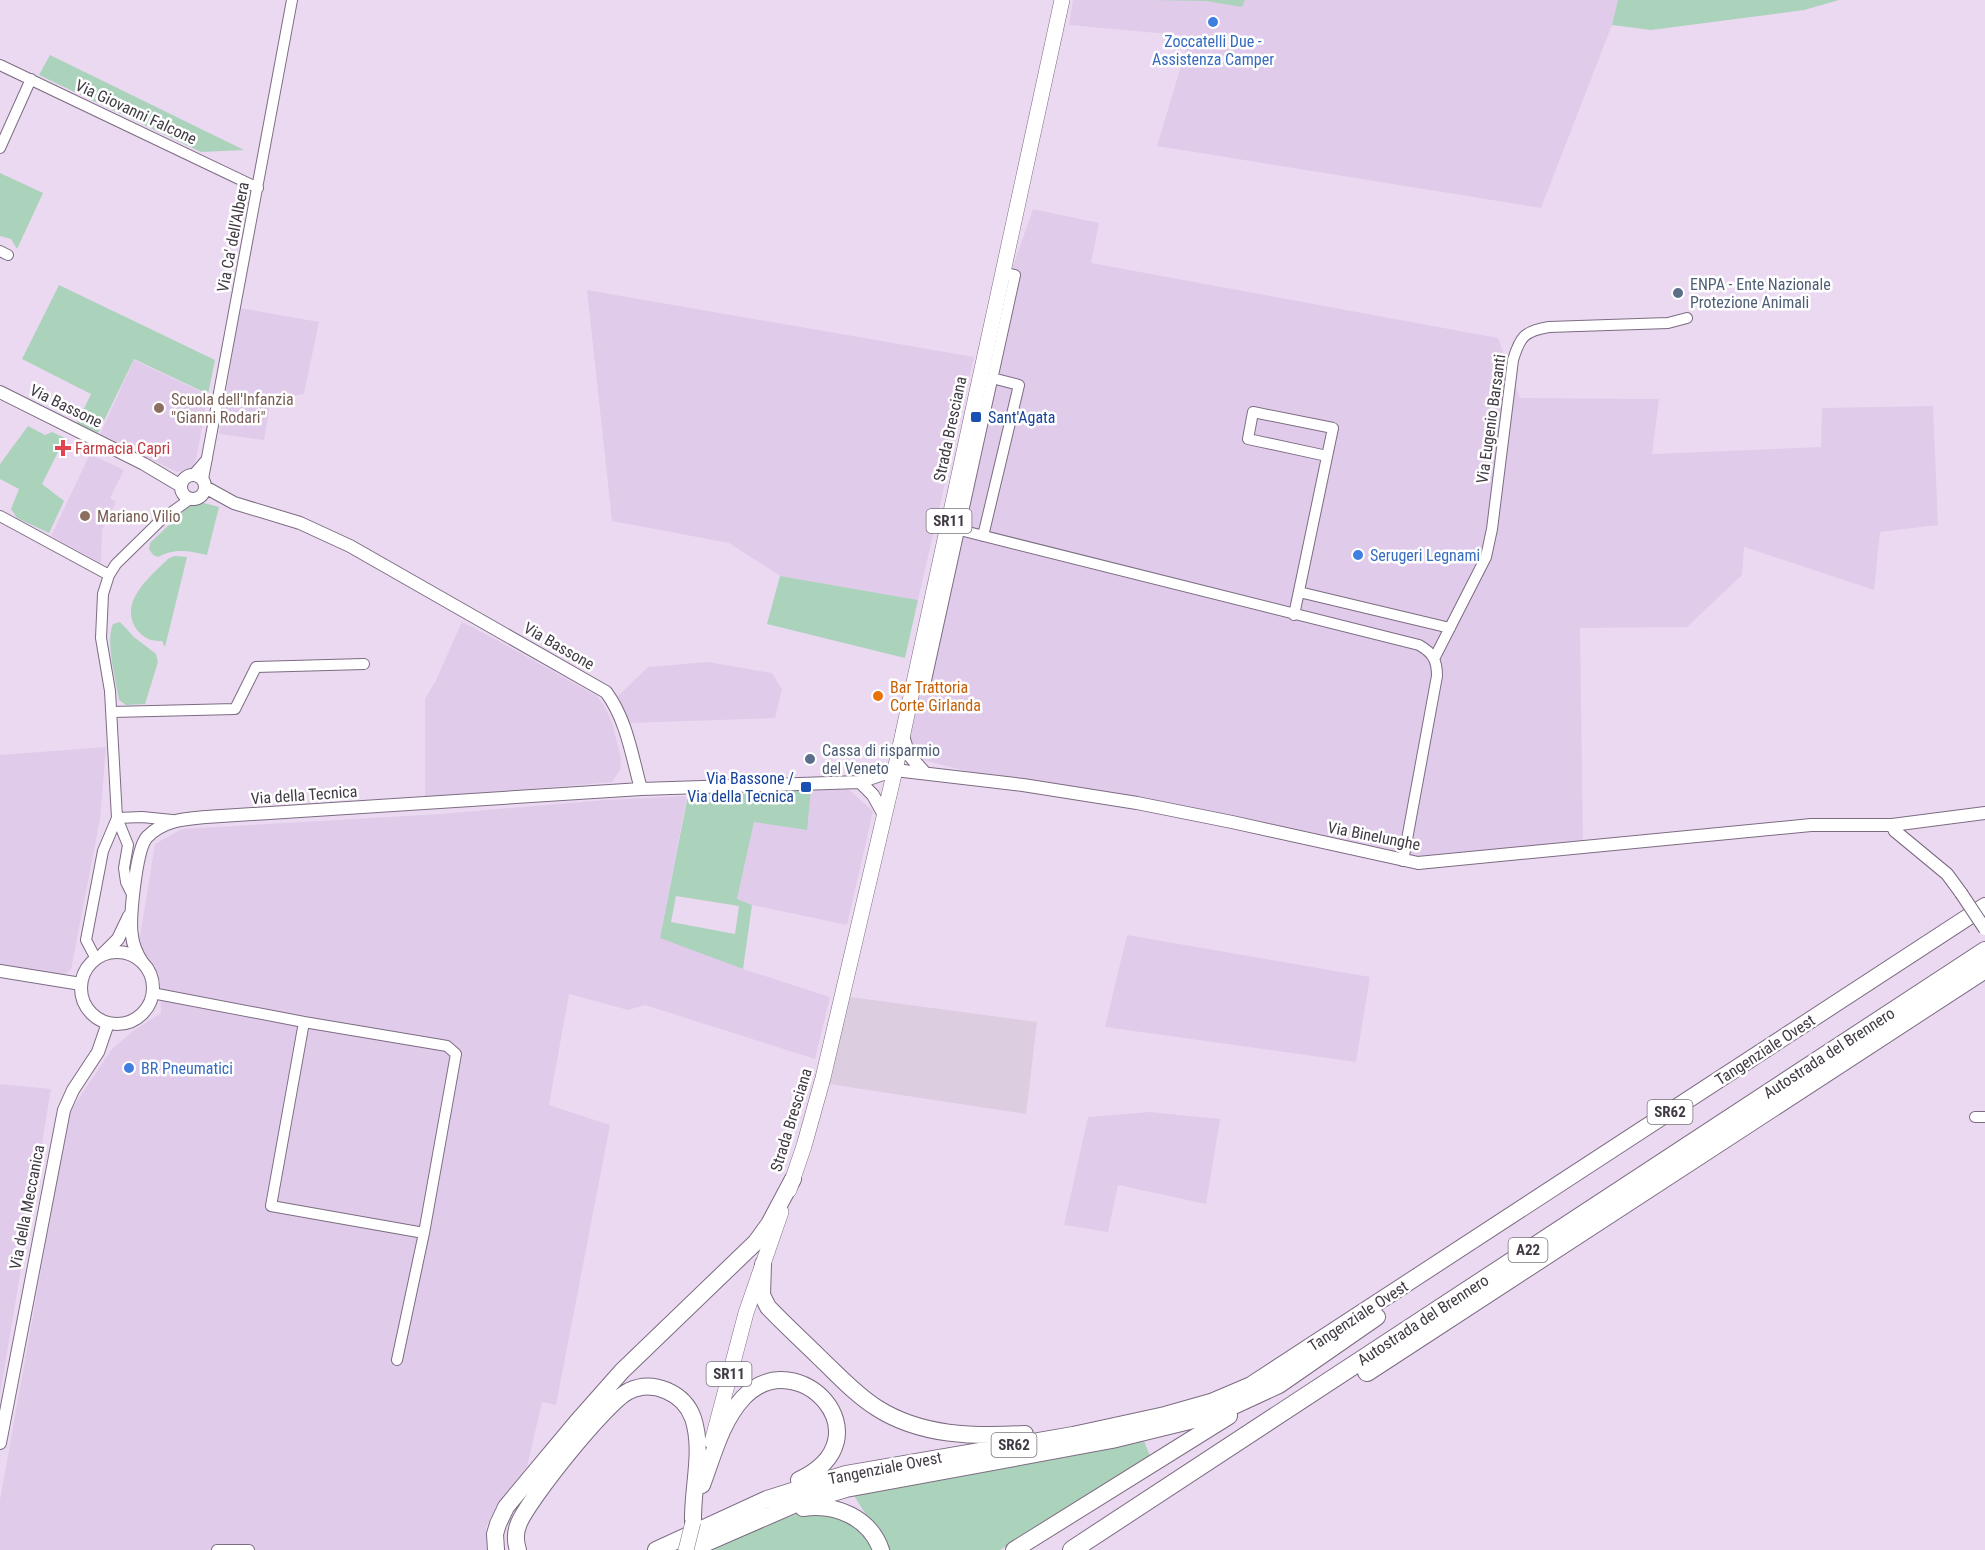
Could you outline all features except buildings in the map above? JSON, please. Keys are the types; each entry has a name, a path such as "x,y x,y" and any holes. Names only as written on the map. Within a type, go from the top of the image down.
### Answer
{"highway":[{"name":"Tangenziale Ovest","path":"687,1547 733,1515 788,1491 846,1474 1073,1435 1165,1415 1210,1402 1251,1385 1985,906"},
{"name":"Tangenziale Ovest","path":"656,1550 687,1547 796,1504 846,1489 1155,1431 1214,1414 1279,1385 1370,1321 1985,918"},
{"name":"Autostrada del Brennero","path":"1072,1550 1985,951"},
{"name":"Autostrada del Brennero","path":"1094,1550 1985,969"},
{"path":"496,1550 495,1534 498,1524 511,1500 608,1386 756,1242 769,1224 793,1179"},
{"path":"763,1264 762,1295 768,1307 857,1393 877,1408 917,1427 954,1434 996,1436 1052,1433 1073,1435"},
{"path":"699,1481 727,1421 737,1405 750,1392 768,1382 787,1381 803,1384 820,1395 833,1414 837,1436 835,1448 825,1464 816,1472 733,1515"},
{"path":"1014,1550 1279,1385"},
{"path":"518,1550 517,1529 533,1498 607,1408 630,1390 642,1386 656,1387 671,1393 686,1406 693,1418 697,1439 699,1481 693,1522"},
{"path":"639,1550 687,1547 812,1506 840,1511 858,1519 872,1532 881,1550"}],"main road":[{"name":"Strada Bresciana","path":"699,1481 735,1353 824,1078 911,694 923,664 953,528 1002,272 1062,0"},
{"path":"687,1547 693,1522"}],"street":[{"name":"Via Ca' dell'Albera","path":"192,487 207,459 292,0"},
{"name":"Via Giovanni Falcone","path":"0,64 258,188"},
{"path":"0,148 31,79"},
{"name":"Strada Bresciana","path":"953,528 992,378 1015,275 1002,272"},
{"name":"Via Eugenio Barsanti","path":"1402,861 1437,676 1435,657 1486,557 1492,529 1513,360 1518,343 1524,334 1534,329 1668,322 1687,318"},
{"name":"Strada Bresciana","path":"983,536 1018,385 992,378"},
{"name":"Via Bassone","path":"0,392 192,487 300,523 350,546 606,693 616,705 623,723 641,789"},
{"path":"1294,615 1333,428 1253,412 1248,439 1327,456"},
{"path":"133,896 126,882 124,868 128,845 117,818 111,691 101,638 103,594 109,575 116,564 192,487"},
{"path":"0,516 109,575"},
{"path":"953,528 1419,645 1435,657"},
{"path":"1299,592 1450,628"},
{"path":"112,712 234,709 256,667 363,664"},
{"path":"902,733 909,755 925,773"},
{"path":"641,789 860,782 895,770"},
{"name":"Via Binelunghe","path":"895,770 1023,785 1137,803 1418,863 1811,825 1892,825 1985,813"},
{"path":"860,782 873,795 884,814"},
{"name":"Via della Tecnica","path":"117,818 142,817 172,820 641,789"},
{"path":"99,957 86,940 103,851 117,818"},
{"path":"131,912 118,939 88,966 81,984 83,1001 87,1009 108,1023 118,1024 137,1018 144,1011 152,993 149,971 135,950 131,912 140,851 146,838 172,820"},
{"path":"1892,825 1895,831 1947,874 1985,929"},
{"path":"99,957 117,952 130,955 142,962"},
{"path":"0,971 81,984"},
{"path":"152,993 447,1046 456,1054 424,1233 398,1360"},
{"path":"304,1022 272,1206 424,1233"},
{"name":"Via della Meccanica","path":"0,1443 64,1110 73,1090 98,1052 108,1023"},
{"path":"217,1550 249,1550"}],"shaded area":[{"path":"1073,0 1618,0 1612,25 1541,208 1157,146 1190,36 1069,25"},
{"path":"1033,209 1099,223 1091,263 1498,338 1520,398 1659,399 1652,454 1821,447 1822,408 1933,406 1938,525 1880,532 1874,590 1744,547 1742,575 1687,627 1580,628 1583,843 1411,859 986,776 919,759 912,750 910,737 1011,272"},
{"path":"587,290 974,357 918,600 780,576 729,543 612,521"},
{"path":"240,308 319,322 304,394 271,399 264,440 219,434"},
{"name":"Scuola dell'Infanzia \"Gianni Rodari\"","path":"134,360 208,395 196,459 193,467 188,470 177,472 100,434"},
{"name":"Mariano Vilio","path":"90,454 124,470 110,498 116,502 102,530 101,563 51,536"},
{"path":"462,622 597,696 612,723 621,758 620,770 612,782 425,798 425,699"},
{"path":"708,662 772,673 782,689 775,718 629,723 618,696 648,667"},
{"path":"106,747 100,819 71,970 64,975 0,964 0,755"},
{"path":"846,787 873,811 847,925 752,905 737,899 754,822 806,829 811,789"},
{"path":"687,796 660,937 743,969 830,997 815,1059 645,1005 628,1010 569,994 549,1105 610,1125 556,1405 542,1402 527,1467 496,1506 486,1527 487,1550 0,1550 0,1500 69,1113 112,1049 133,1031 161,1013 160,981 139,942 155,844 182,829 440,814 605,800"},
{"path":"1127,935 1370,977 1356,1062 1105,1027"},
{"path":"850,997 1037,1022 1026,1114 829,1084"},
{"path":"0,1084 51,1089 0,1395"},
{"path":"1150,1112 1220,1119 1206,1204 1118,1185 1108,1232 1064,1225 1088,1117"}],"green space":[{"path":"1151,0 1245,0 1242,7 1206,1"},
{"path":"1618,0 1839,0 1804,10 1651,30 1612,25"},
{"path":"50,55 244,150 201,152 39,75"},
{"path":"0,173 43,193 17,249 11,239 0,236"},
{"path":"59,285 215,360 208,394 134,359 98,433 77,423 91,394 22,359"},
{"path":"28,426 45,435 52,432 65,438 42,484 64,501 49,533 17,518 11,509 19,489 0,479 0,464"},
{"path":"200,502 219,507 207,555 182,551 158,557 153,555 149,549 150,543 188,507"},
{"path":"187,557 165,647 162,641 148,639 137,630 132,620 131,609 139,590 146,581 169,558"},
{"path":"780,576 918,600 905,658 767,624"},
{"path":"120,622 134,637 156,654 158,662 145,704 126,705 119,700 110,641 113,624"},
{"path":"811,789 807,830 754,822 737,899 752,905 743,969 660,938 688,795","holes":["676,896 739,906 735,934 671,922"]},
{"path":"1144,1441 1150,1456 1000,1550 888,1550 853,1494"},
{"path":"814,1512 857,1526 868,1536 875,1550 700,1550 797,1514"}],"place":[{"name":"Zoccatelli Due - Assistenza Camper","path":"1213,22"},
{"name":"ENPA - Ente Nazionale Protezione Animali","path":"1678,293"},
{"name":"Scuola dell'Infanzia \"Gianni Rodari\"","path":"159,408"},
{"name":"Sant'Agata","path":"976,417"},
{"name":"Farmacia Capri","path":"63,448"},
{"name":"Mariano Vilio","path":"85,516"},
{"name":"Serugeri Legnami","path":"1358,555"},
{"name":"Bar Trattoria Corte Girlanda","path":"878,696"},
{"name":"Cassa di risparmio del Veneto","path":"810,759"},
{"name":"Via Bassone / Via della Tecnica","path":"806,787"},
{"name":"BR Pneumatici","path":"129,1068"}]}
